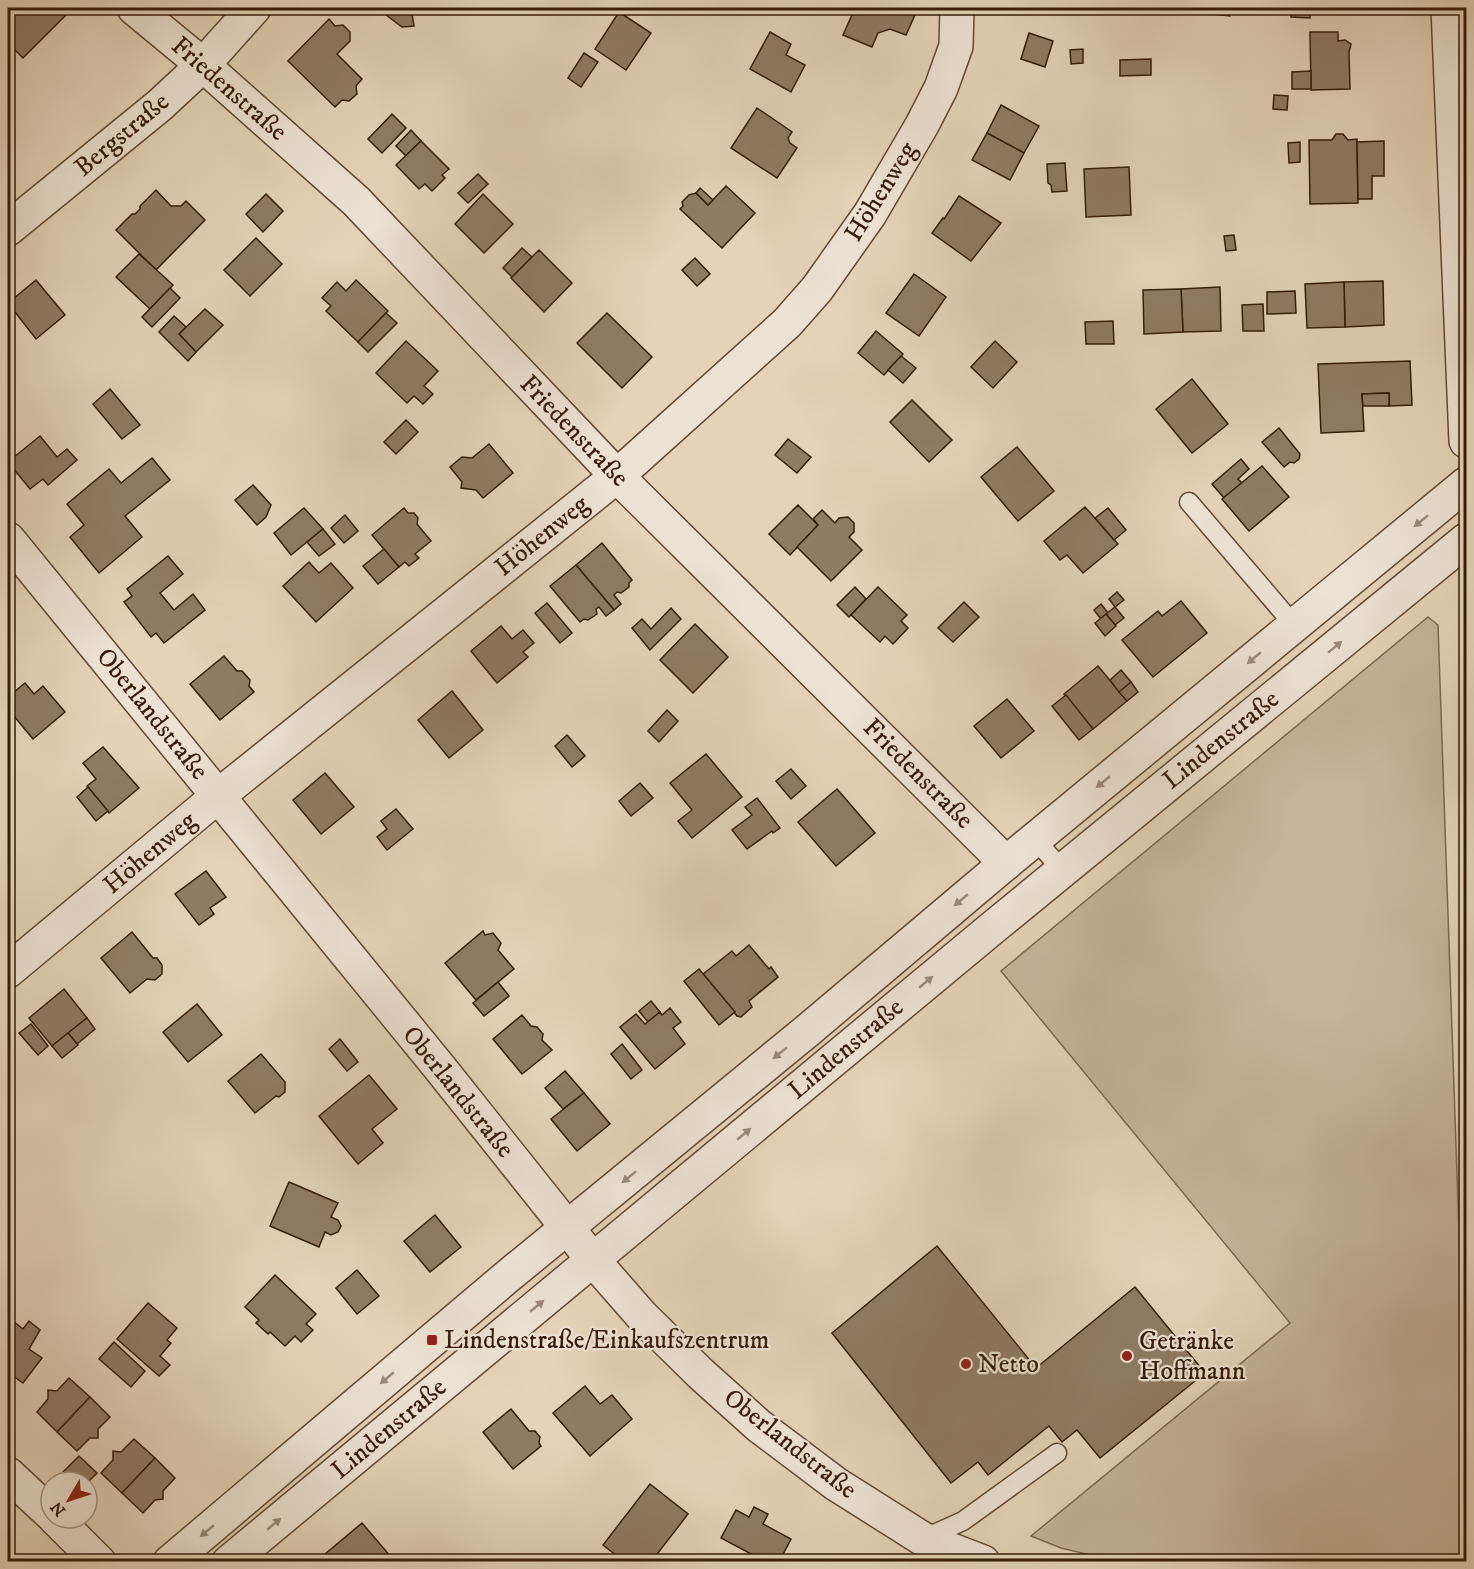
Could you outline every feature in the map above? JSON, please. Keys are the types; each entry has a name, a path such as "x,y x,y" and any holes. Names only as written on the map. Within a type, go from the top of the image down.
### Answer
{"street":[{"name":"Friedenstraße","path":"134,8 203,65 356,201 618,477 1006,862"},
{"name":"Bergstraße","path":"8,229 160,105 203,65 254,8"},
{"name":"Höhenweg","path":"8,971 218,796 618,477 787,323 817,289 870,214 941,88 956,46 957,8"},
{"path":"1448,8 1467,441"},
{"name":"Lindenstraße","path":"170,1562 567,1228 807,1031 1006,862 1467,484"},
{"name":"Oberlandstraße","path":"8,539 441,1068 593,1260 642,1316 759,1426 918,1550 983,1562"},
{"name":"Lindenstraße","path":"229,1562 1062,870 1467,540"},
{"path":"8,1474 39,1503"},
{"path":"67,1530 99,1562"}],"lane":[{"path":"1189,502 1294,625"},
{"path":"1035,838 1062,870"},
{"path":"807,1031 832,1061"},
{"path":"918,1550 1057,1454"}],"shaded area":[{"path":"1428,617 1438,625 1466,1435 1466,1561 1119,1562 1061,1548 1031,1536 1290,1323 1001,971"}],"building":[{"path":"8,8 62,8 68,13 23,58 8,43"},
{"path":"377,8 418,8 412,14 414,26 402,27"},
{"path":"855,8 918,8 906,35 890,29 878,33 872,47 843,35"},
{"path":"1193,8 1243,8 1243,11 1231,10 1230,16 1193,12"},
{"path":"1291,8 1310,8 1310,18 1291,17"},
{"path":"619,12 651,33 626,70 595,49"},
{"path":"329,19 335,26 343,25 350,32 350,41 337,54 362,79 356,86 357,94 349,101 342,100 335,107 288,61"},
{"path":"770,32 791,44 786,55 805,65 791,92 750,69"},
{"path":"1310,32 1338,32 1338,41 1345,40 1351,44 1349,52 1350,89 1311,90"},
{"path":"1029,33 1053,41 1045,67 1021,59"},
{"path":"1083,49 1083,63 1071,64 1070,50"},
{"path":"584,53 598,62 581,87 568,78"},
{"path":"1151,59 1151,75 1120,76 1120,60"},
{"path":"1311,71 1311,89 1292,89 1292,72"},
{"path":"1274,95 1288,96 1287,110 1273,109"},
{"path":"1001,105 1039,126 1024,153 987,133"},
{"path":"757,108 792,132 788,138 790,143 797,148 777,178 731,148"},
{"path":"392,114 406,128 382,153 368,139"},
{"path":"411,130 421,141 406,156 396,146"},
{"path":"987,133 1024,153 1010,180 972,160"},
{"path":"1336,134 1343,134 1348,140 1357,139 1358,203 1310,204 1309,140 1332,140"},
{"path":"421,141 449,169 442,175 445,178 432,191 425,184 419,189 396,165"},
{"path":"1384,141 1384,176 1372,176 1372,199 1358,199 1357,142"},
{"path":"1300,142 1300,162 1289,163 1288,143"},
{"path":"1065,163 1067,191 1052,192 1051,185 1048,183 1047,164"},
{"path":"1129,167 1131,215 1086,217 1084,169"},
{"path":"478,174 488,184 468,203 458,193"},
{"path":"726,186 755,213 722,248 680,209 683,206 682,202 689,195 696,193 708,205"},
{"path":"700,188 713,200 708,205 696,193"},
{"path":"156,190 171,206 181,206 186,201 205,220 156,270 116,230 140,209 140,206"},
{"path":"266,194 283,211 263,232 246,214"},
{"path":"483,194 513,224 484,253 455,224"},
{"path":"959,196 1001,223 971,261 932,233"},
{"path":"1234,235 1236,250 1226,251 1224,236"},
{"path":"256,238 282,264 250,296 224,270"},
{"path":"522,248 532,257 512,277 503,268"},
{"path":"539,250 572,283 544,312 511,278"},
{"path":"139,254 173,285 150,309 116,277"},
{"path":"695,258 710,274 697,286 682,270"},
{"path":"914,274 946,297 919,336 886,313"},
{"path":"36,280 65,315 36,339 8,303"},
{"path":"356,280 388,311 358,342 326,311 331,306 322,298 337,282 346,291"},
{"path":"1383,281 1384,325 1345,327 1344,282"},
{"path":"1344,282 1345,327 1307,328 1305,284"},
{"path":"1220,287 1221,331 1183,332 1181,289"},
{"path":"170,288 180,298 152,327 142,317"},
{"path":"1181,289 1183,332 1144,334 1143,290"},
{"path":"1295,291 1296,313 1267,314 1267,292"},
{"path":"1263,304 1264,331 1243,331 1242,305"},
{"path":"205,309 223,325 196,352 179,334"},
{"path":"386,313 397,323 368,352 358,342"},
{"path":"607,313 652,357 622,388 577,343"},
{"path":"174,316 186,327 179,334 196,352 188,361 159,332"},
{"path":"1113,321 1114,344 1086,344 1085,322"},
{"path":"876,331 903,354 884,375 858,353"},
{"path":"406,341 438,371 424,386 433,394 423,404 414,396 407,403 376,373"},
{"path":"995,341 1017,362 993,388 971,367"},
{"path":"901,356 916,368 903,383 888,370"},
{"path":"1410,361 1412,405 1389,406 1389,393 1362,394 1364,431 1321,433 1318,364"},
{"path":"1192,379 1228,424 1192,453 1156,409"},
{"path":"110,389 140,425 122,439 93,404"},
{"path":"1389,393 1389,406 1363,406 1362,394"},
{"path":"912,400 952,440 929,462 890,422"},
{"path":"406,420 418,432 396,454 384,442"},
{"path":"1279,428 1300,454 1299,459 1284,467 1262,442"},
{"path":"40,436 57,457 67,449 77,460 48,485 43,479 30,489 8,462"},
{"path":"788,439 811,457 797,473 775,455"},
{"path":"489,444 513,473 483,498 476,490 461,488 462,482 450,467 462,457 472,458"},
{"path":"1017,447 1054,491 1018,521 981,477"},
{"path":"152,458 170,480 125,516 142,537 99,573 70,537 84,525 67,504 109,469 121,483"},
{"path":"1241,459 1249,469 1238,479 1242,483 1224,498 1212,484"},
{"path":"1262,466 1289,497 1249,531 1222,499"},
{"path":"253,485 271,505 266,517 257,525 235,500"},
{"path":"798,505 818,525 790,555 769,534"},
{"path":"1085,507 1118,544 1083,573 1067,555 1060,560 1044,541"},
{"path":"304,508 323,529 291,555 274,533"},
{"path":"404,508 408,513 414,513 418,518 417,524 431,541 415,554 419,558 409,566 405,562 399,567 372,535"},
{"path":"1108,508 1126,530 1114,540 1095,518"},
{"path":"822,510 835,523 839,518 848,517 854,523 854,532 849,537 862,550 831,581 797,547 818,525 813,519"},
{"path":"345,515 358,531 344,543 331,528"},
{"path":"323,529 335,544 319,556 307,542"},
{"path":"602,543 632,580 629,587 614,595 621,604 614,610 576,565"},
{"path":"384,549 399,567 378,584 363,566"},
{"path":"168,556 183,574 160,593 174,610 193,594 205,610 164,643 156,633 151,637 124,602 132,596 127,589"},
{"path":"309,562 319,573 331,563 353,588 316,622 283,586"},
{"path":"576,565 614,610 606,616 599,607 596,609 597,614 580,622 550,586"},
{"path":"855,587 866,599 849,617 837,605"},
{"path":"878,587 907,615 901,621 908,628 893,644 885,636 880,642 851,615"},
{"path":"1117,592 1124,600 1115,607 1109,599"},
{"path":"1181,601 1207,633 1153,677 1122,640 1158,611 1162,616"},
{"path":"964,602 979,617 953,642 938,628"},
{"path":"547,603 572,633 560,643 535,613"},
{"path":"1101,604 1108,613 1101,619 1094,610"},
{"path":"1115,607 1124,618 1115,625 1106,614"},
{"path":"671,608 681,619 650,650 632,628 642,619 651,629"},
{"path":"1106,614 1116,626 1105,636 1095,623"},
{"path":"695,624 728,657 693,693 660,660"},
{"path":"501,626 512,639 523,630 534,643 523,652 528,657 497,683 471,651"},
{"path":"224,656 237,671 242,671 250,680 249,686 254,692 220,720 190,684"},
{"path":"1098,666 1127,701 1093,729 1064,694"},
{"path":"1121,670 1131,682 1119,692 1110,680"},
{"path":"1131,682 1138,692 1127,701 1119,692"},
{"path":"25,683 34,694 43,686 65,712 33,739 8,709 8,697"},
{"path":"452,691 483,730 449,758 418,720"},
{"path":"1066,695 1093,729 1079,740 1052,706"},
{"path":"1007,699 1034,731 1001,758 974,726"},
{"path":"667,710 678,721 659,742 648,731"},
{"path":"567,735 585,756 572,767 555,746"},
{"path":"103,747 139,788 109,813 87,786 96,779 83,763"},
{"path":"706,754 742,797 692,838 678,821 692,810 670,783"},
{"path":"791,769 806,786 791,799 776,781"},
{"path":"325,773 354,807 321,834 293,800"},
{"path":"640,783 653,798 631,816 619,801"},
{"path":"88,787 108,811 96,821 77,797"},
{"path":"837,789 875,833 836,866 798,822"},
{"path":"757,798 780,828 747,849 732,830 752,815 745,807"},
{"path":"396,809 413,829 387,850 377,837 387,829 381,821"},
{"path":"206,871 226,897 210,908 214,914 199,925 175,894"},
{"path":"483,931 485,935 493,933 501,943 498,950 514,969 476,1000 445,963"},
{"path":"132,932 153,958 157,958 162,965 162,974 155,980 147,979 130,993 101,958"},
{"path":"749,945 778,977 749,1001 752,1007 741,1017 737,1016 703,974 732,951 736,956"},
{"path":"699,969 735,1012 719,1025 684,981"},
{"path":"498,982 509,996 484,1016 473,1003"},
{"path":"64,989 87,1018 52,1046 29,1018"},
{"path":"651,1001 660,1012 648,1022 639,1011"},
{"path":"197,1004 222,1035 188,1062 163,1032"},
{"path":"670,1008 681,1022 673,1028 685,1044 655,1069 620,1027 636,1014 645,1024 660,1012 662,1015"},
{"path":"522,1015 531,1026 537,1027 543,1034 542,1040 552,1050 522,1074 493,1039"},
{"path":"87,1018 95,1029 77,1044 68,1033"},
{"path":"31,1024 48,1046 38,1055 19,1033"},
{"path":"68,1033 78,1045 62,1058 52,1046"},
{"path":"340,1039 358,1062 347,1071 329,1049"},
{"path":"622,1044 642,1070 631,1079 611,1054"},
{"path":"261,1054 285,1082 285,1092 279,1097 276,1096 255,1113 228,1081"},
{"path":"565,1071 584,1093 563,1109 545,1088"},
{"path":"369,1075 397,1109 372,1129 383,1143 358,1164 319,1116"},
{"path":"584,1093 610,1124 577,1151 551,1119"},
{"path":"289,1182 338,1203 331,1217 338,1220 341,1226 338,1232 331,1235 325,1232 319,1247 270,1226"},
{"path":"435,1215 461,1247 430,1272 404,1241"},
{"path":"937,1246 1036,1368 1135,1287 1205,1373 1100,1458 1077,1430 1062,1442 1049,1426 988,1475 978,1462 951,1483 832,1333"},
{"path":"357,1270 379,1296 357,1314 336,1288"},
{"path":"275,1275 316,1314 306,1324 313,1330 301,1342 295,1336 285,1346 256,1323 259,1320 245,1307"},
{"path":"148,1303 177,1328 167,1340 171,1343 160,1356 170,1365 159,1376 117,1339"},
{"path":"8,1317 23,1329 29,1321 40,1330 29,1349 42,1358 23,1383 10,1374 8,1377"},
{"path":"114,1342 145,1371 131,1387 99,1359"},
{"path":"69,1378 90,1397 57,1432 37,1412 48,1399 48,1390 57,1391"},
{"path":"585,1386 600,1404 612,1395 632,1419 590,1456 553,1413"},
{"path":"90,1397 110,1417 98,1429 98,1438 90,1438 77,1451 57,1432"},
{"path":"511,1409 529,1431 535,1431 540,1437 541,1446 513,1469 483,1432"},
{"path":"134,1439 155,1458 122,1493 101,1473 113,1460 113,1451 121,1452"},
{"path":"79,1456 94,1470 65,1470"},
{"path":"155,1458 175,1478 163,1491 163,1499 155,1500 143,1513 122,1493"},
{"path":"650,1484 688,1514 651,1562 625,1562 603,1545"},
{"path":"754,1507 768,1514 763,1524 791,1539 779,1562 766,1562 721,1538 736,1510 749,1517"},
{"path":"362,1523 391,1557 386,1562 329,1562 324,1555"}],"place":[{"name":"Lindenstraße/Einkaufszentrum","path":"432,1340"},
{"name":"Getränke Hoffmann","path":"1127,1356"},
{"name":"Netto","path":"966,1364"}]}
